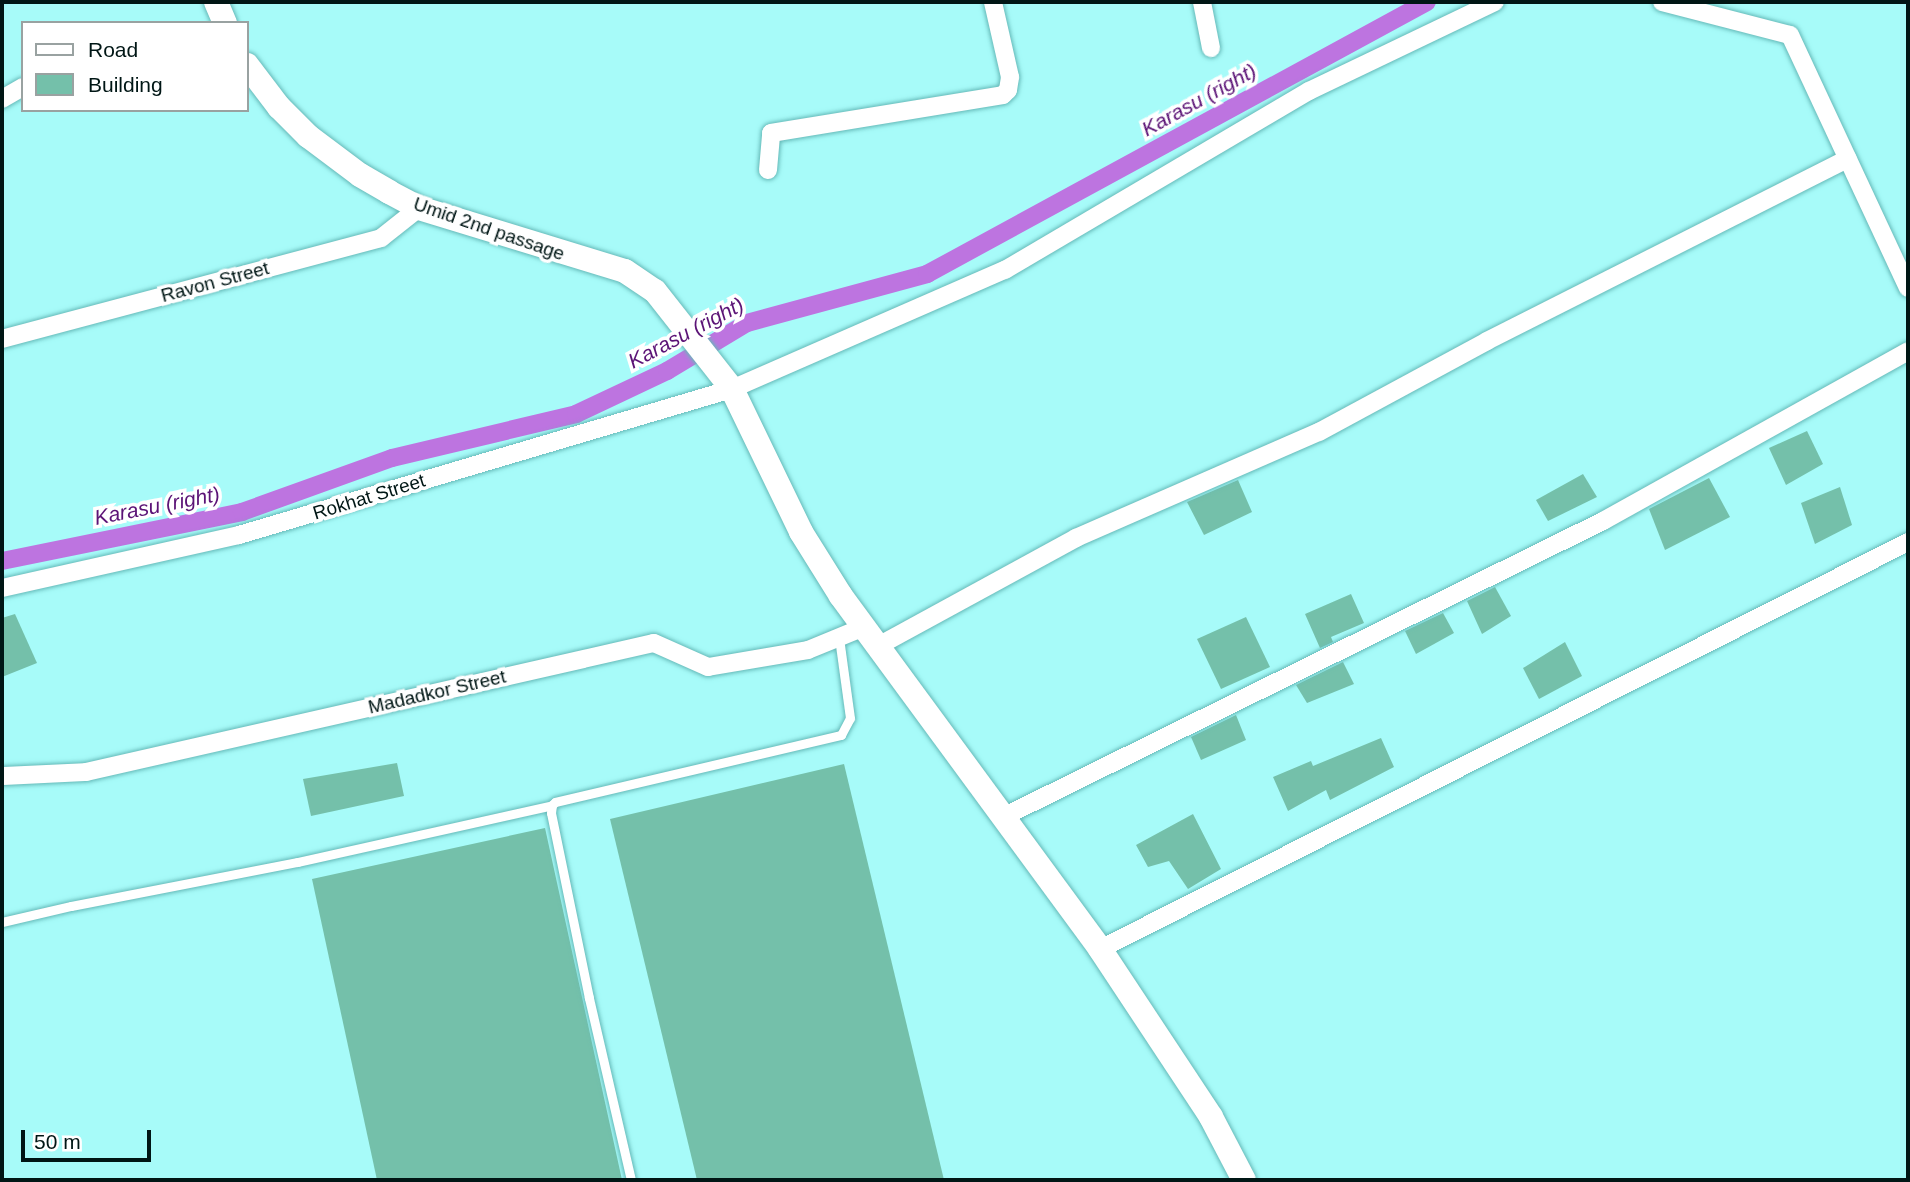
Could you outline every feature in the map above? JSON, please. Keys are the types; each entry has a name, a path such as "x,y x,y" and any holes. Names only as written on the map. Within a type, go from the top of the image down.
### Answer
{"main road":[{"path":"216,2 224,21"},
{"name":"Umid 2nd passage","path":"248,66 279,107 308,136 360,175 419,208 633,275 654,290 680,319 729,384 801,532 871,636 1100,949 1211,1117 1244,1180"}],"street":[{"path":"768,170 771,133 1003,95 1008,90 1010,77 993,2"},
{"path":"1202,2 1211,48"},
{"name":"Rokhat Street","path":"2,588 239,535 729,384 1005,271 1309,91 1495,2"},
{"path":"1662,2 1790,35 1908,288"},
{"path":"2,99 21,88"},
{"name":"Madadkor Street","path":"2,776 86,772 654,643 708,667 808,650 839,638 871,636 1076,538 1319,432 1487,341 1847,159"},
{"name":"Ravon Street","path":"2,339 381,238 419,208"},
{"path":"1003,817 1603,521 1908,351"},
{"path":"1100,949 1908,542"}],"lane":[{"path":"2,922 298,862 552,805 555,802 841,735 850,718 839,638"},
{"path":"552,805 551,813 589,998 631,1180"}],"building":[{"path":"1807,431 1823,464 1786,485 1769,448"},
{"path":"1583,474 1597,497 1548,521 1536,500"},
{"path":"1709,478 1730,517 1665,550 1649,509"},
{"path":"1238,480 1252,512 1204,535 1187,502"},
{"path":"1840,487 1852,525 1815,544 1801,503"},
{"path":"1495,587 1511,616 1482,634 1467,601"},
{"path":"1351,594 1364,623 1331,637 1333,642 1320,648 1305,614"},
{"path":"1443,613 1454,633 1416,654 1405,631"},
{"path":"15,614 37,663 2,677 2,618"},
{"path":"1246,617 1270,667 1221,689 1197,639"},
{"path":"1565,642 1582,676 1539,699 1523,668"},
{"path":"1343,662 1354,684 1307,703 1296,685"},
{"path":"1236,715 1246,740 1201,760 1191,737"},
{"path":"1381,738 1394,767 1330,800 1326,790 1288,811 1273,777 1311,761 1313,766"},
{"path":"397,763 404,796 311,816 303,779"},
{"path":"844,764 944,1180 697,1180 610,819"},
{"path":"1193,814 1221,869 1188,889 1169,861 1148,867 1136,845"},
{"path":"545,828 622,1180 377,1180 312,879"}],"waterway":[{"name":"Karasu (right)","path":"2,561 242,512 392,458 576,414 667,371 747,323 927,274 1427,2"}]}
